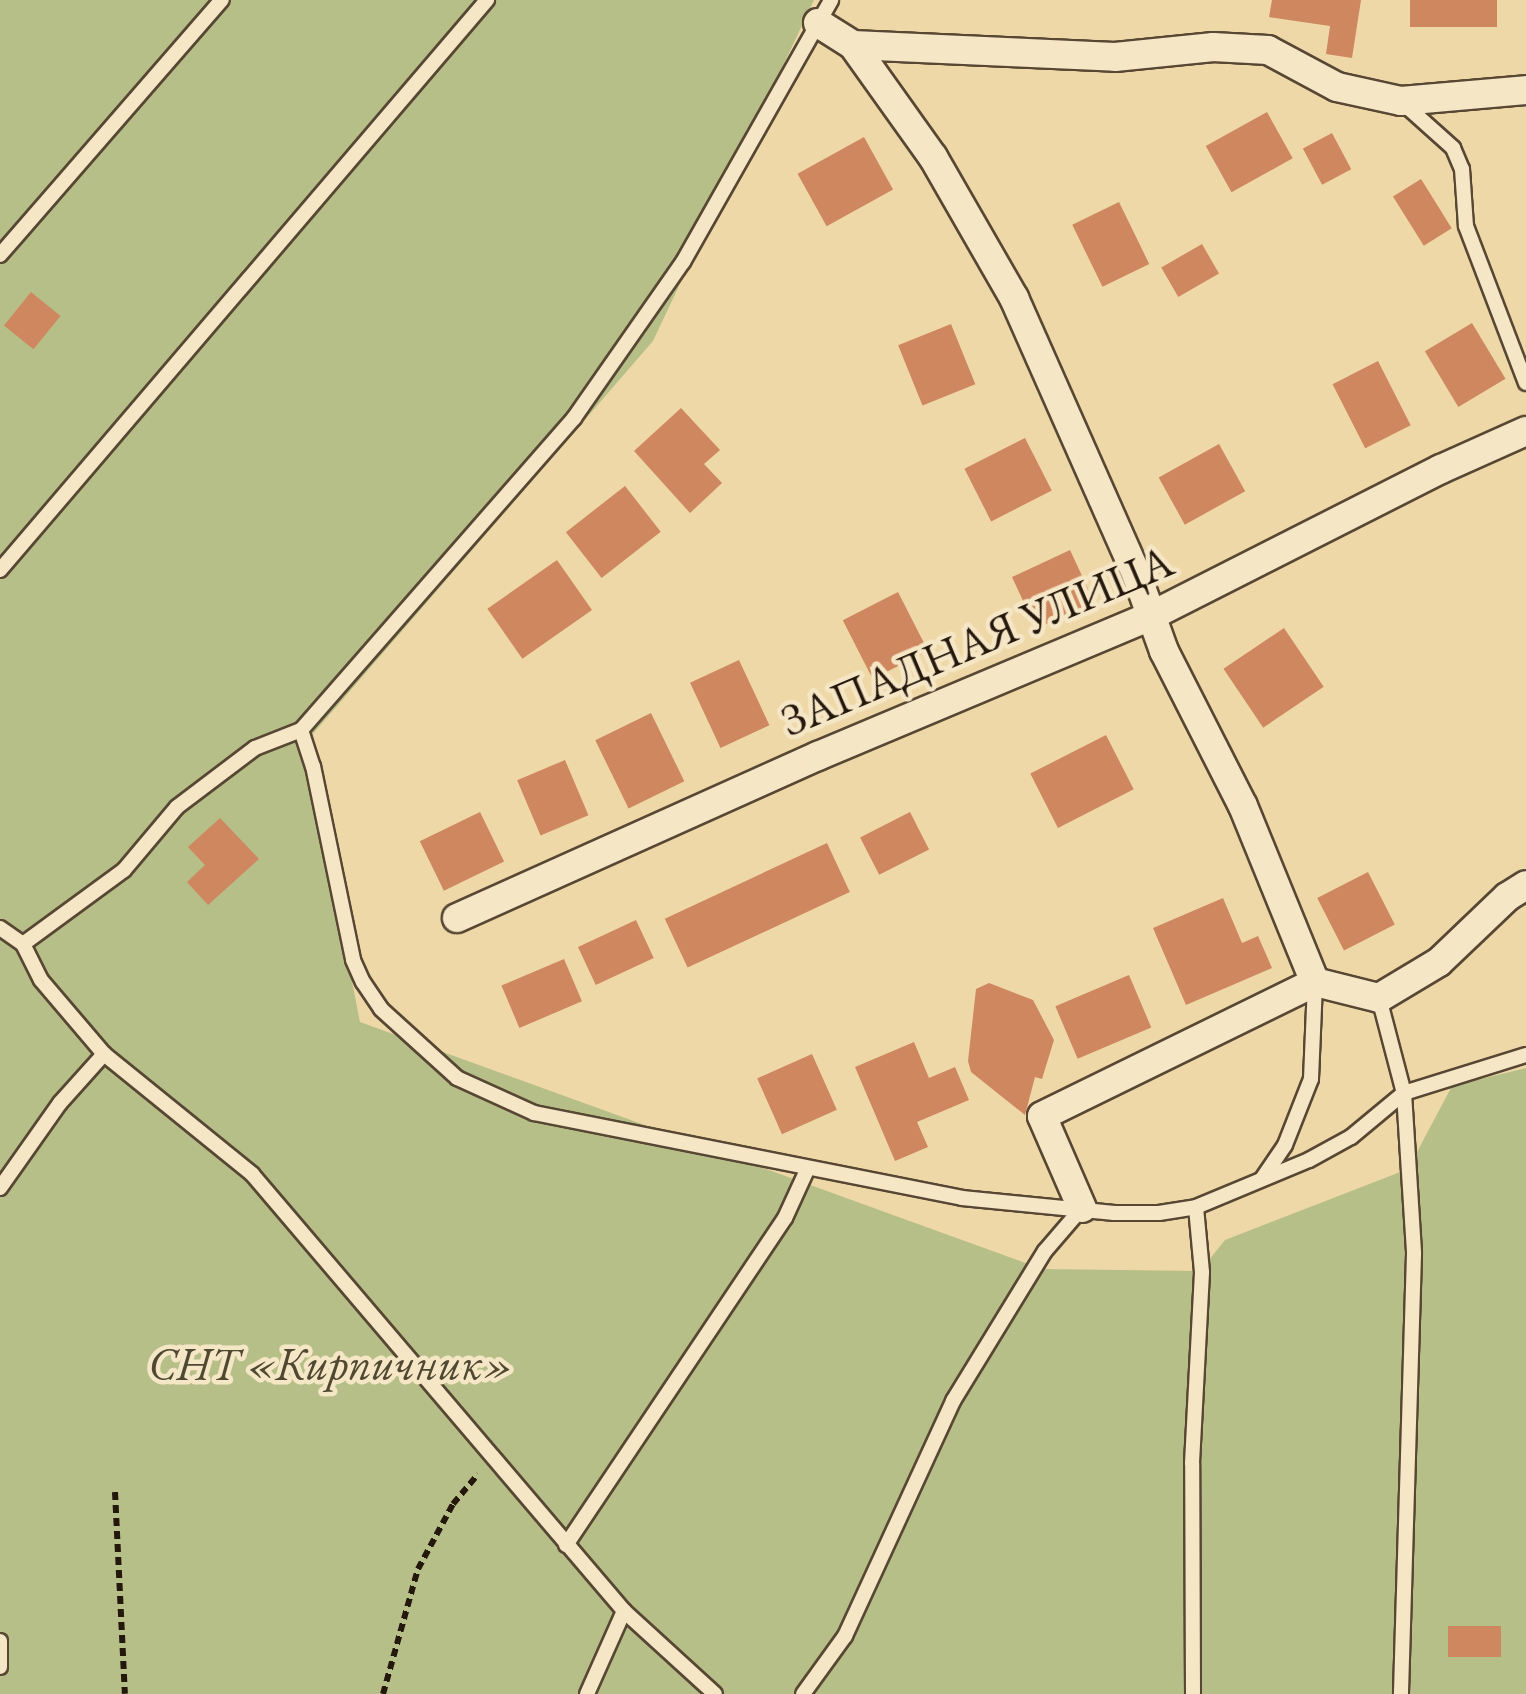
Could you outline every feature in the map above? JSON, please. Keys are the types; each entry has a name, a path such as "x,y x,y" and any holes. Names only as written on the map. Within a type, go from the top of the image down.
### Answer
{"street":[{"path":"824,12 853,45 933,157 1014,298 1138,576 1149,616 1243,806 1315,982"},
{"path":"853,45 1115,57 1214,47 1268,50 1338,87 1401,101 1526,90"},
{"name":"ЗАПАДНАЯ УЛИЦА","path":"457,918 818,756 1149,616 1440,469 1526,431"},
{"path":"1082,1208 1042,1116 1315,982 1379,998 1439,962 1507,897 1526,885"}],"lane":[{"path":"0,255 222,0"},
{"path":"0,570 487,0"},
{"path":"22,944 124,870 178,806 255,748 301,730 574,418 684,262 824,12"},
{"path":"1401,101 1453,148 1462,169 1466,226 1526,384"},
{"path":"301,730 353,960 381,1008 422,1051 491,1098 534,1112 807,1170 962,1198 1114,1213 1196,1208 1260,1182 1351,1137 1404,1093 1526,1054"},
{"path":"0,928 22,944 41,980 104,1054 252,1174 566,1545 624,1610 716,1694"},
{"path":"1260,1182 1286,1146 1311,1079 1315,982"},
{"path":"1379,998 1404,1093 1414,1254 1401,1694"},
{"path":"0,1188 60,1103 104,1054"},
{"path":"566,1545 785,1218 807,1170"},
{"path":"803,1694 844,1636 952,1401 1045,1252 1082,1208"},
{"path":"1192,1694 1192,1463 1202,1272 1196,1208"},
{"path":"587,1694 624,1610"},
{"path":"0,1641 0,1667"}],"path":[{"path":"383,1694 418,1569 454,1504 492,1458"},
{"path":"115,1492 125,1694"}],"green space":[{"name":"СНТ «Кирпичник»","path":"0,0 814,0 653,341 305,743 360,1022 1042,1269 1200,1271 1225,1240 1408,1169 1452,1086 1526,1068 1526,1694 0,1694"}],"building":[{"path":"1272,0 1361,0 1352,58 1326,54 1330,26 1269,17"},
{"path":"1410,0 1497,0 1497,27 1410,27"},
{"path":"1267,112 1293,158 1231,192 1206,146"},
{"path":"1332,133 1351,169 1322,185 1303,148"},
{"path":"864,137 893,189 827,226 798,174"},
{"path":"1421,179 1452,228 1424,246 1393,196"},
{"path":"1119,202 1149,264 1103,287 1072,225"},
{"path":"1202,244 1219,273 1178,297 1161,268"},
{"path":"31,292 61,316 33,349 4,325"},
{"path":"1472,323 1505,379 1458,407 1425,351"},
{"path":"951,324 975,384 922,406 898,345"},
{"path":"1378,361 1411,425 1365,448 1333,384"},
{"path":"681,408 720,450 704,464 722,483 690,513 634,451"},
{"path":"1025,438 1052,491 991,521 964,469"},
{"path":"1219,444 1245,491 1185,525 1159,477"},
{"path":"625,486 661,532 602,578 566,532"},
{"path":"1070,550 1094,602 1036,629 1012,577"},
{"path":"557,560 592,610 522,659 487,609"},
{"path":"898,592 928,651 873,679 843,620"},
{"path":"1284,628 1324,687 1263,728 1223,669"},
{"path":"739,660 769,725 720,748 690,683"},
{"path":"651,713 684,781 629,808 595,740"},
{"path":"1106,735 1134,789 1058,828 1030,774"},
{"path":"565,760 588,815 541,836 517,780"},
{"path":"480,812 504,861 444,891 420,841"},
{"path":"910,812 929,849 879,875 860,837"},
{"path":"220,818 259,859 208,905 187,882 205,865 188,847"},
{"path":"827,843 850,892 688,968 665,919"},
{"path":"1368,872 1395,925 1344,950 1317,898"},
{"path":"1223,898 1242,943 1258,936 1272,968 1186,1005 1153,928"},
{"path":"636,920 654,958 596,985 578,947"},
{"path":"564,959 582,1001 519,1028 501,986"},
{"path":"1129,975 1151,1027 1078,1059 1055,1006"},
{"path":"989,983 1033,1000 1054,1040 1042,1079 1035,1077 1025,1115 971,1072 968,1061 976,989"},
{"path":"914,1042 929,1078 955,1067 969,1100 917,1122 928,1147 895,1161 855,1067"},
{"path":"812,1054 837,1110 782,1134 757,1078"},
{"path":"1448,1626 1501,1626 1501,1657 1448,1657"}]}
